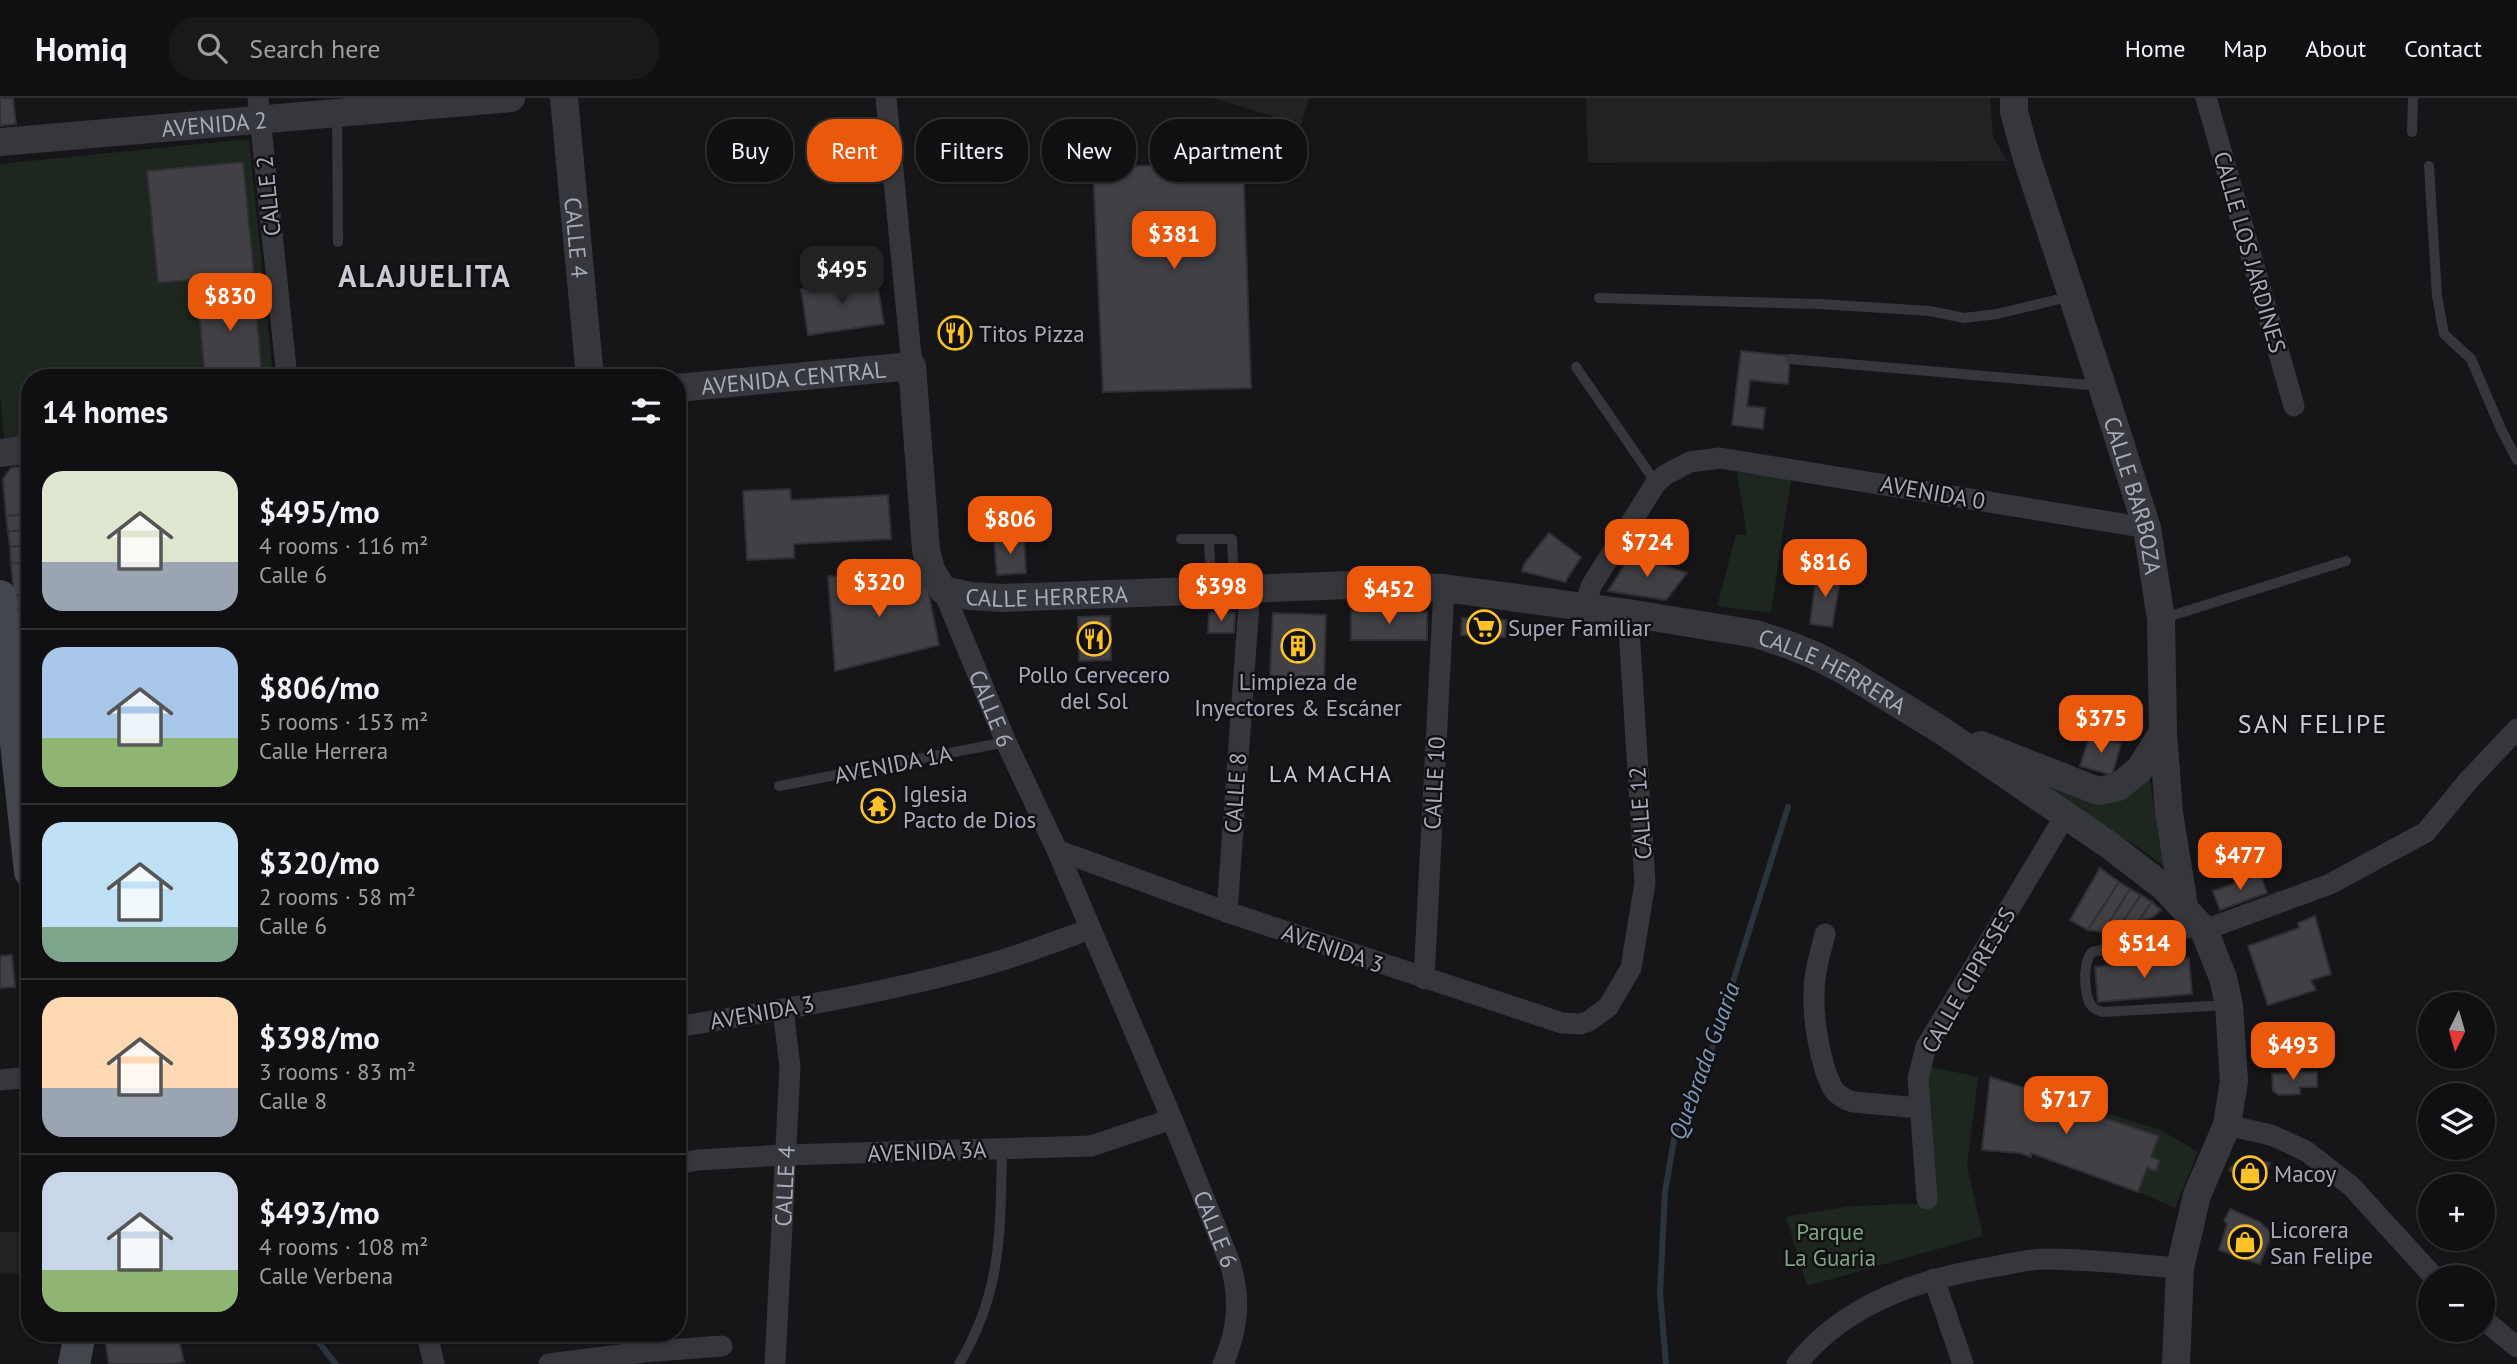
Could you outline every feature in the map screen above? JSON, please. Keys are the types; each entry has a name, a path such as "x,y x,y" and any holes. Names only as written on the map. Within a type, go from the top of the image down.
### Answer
{"main road":[{"path":"0,596 21,806"},
{"path":"74,1364 78,1342"}],"street":[{"name":"AVENIDA 2","path":"0,142 259,109 337,113 511,98"},
{"name":"CALLE 4","path":"564,98 589,369"},
{"name":"CALLE 6","path":"886,98 912,366 926,550 931,570 943,590 1006,742 1057,850 1172,1118 1235,1278 1236,1326 1223,1364"},
{"name":"CALLE BARBOZA","path":"2014,98 2014,112 2027,159 2147,528 2161,619 2163,732 2169,813 2184,906"},
{"name":"CALLE LOS JARDINES","path":"2206,98 2294,406"},
{"name":"CALLE 2","path":"259,109 286,369"},
{"name":"AVENIDA CENTRAL","path":"686,387 912,366"},
{"path":"0,453 21,450"},
{"name":"AVENIDA 0","path":"1657,482 1690,462 1720,458 2147,528"},
{"path":"1585,607 1591,586 1657,482"},
{"name":"CALLE HERRERA","path":"943,590 970,596 1001,598 1350,585 1444,588 1628,613 1756,634 1789,645 1844,671 1941,730 2109,845 2184,906 2204,930 2223,978 2229,1005 2234,1081 2227,1125 2197,1195 2180,1268 2176,1364"},
{"name":"CALLE 10","path":"1424,979 1444,588"},
{"name":"CALLE 8","path":"1227,912 1231,590"},
{"name":"CALLE 12","path":"1608,1007 1630,968 1645,883 1628,613"},
{"path":"2204,930 2330,884 2426,832 2515,727"},
{"path":"1941,730 2098,790 2118,787 2139,770 2163,732"},
{"name":"CALLE CIPRESES","path":"1927,1199 1918,1078 1926,1047 2064,816"},
{"name":"AVENIDA 3","path":"1057,850 1227,912 1562,1023 1589,1021 1608,1007"},
{"name":"AVENIDA 3","path":"686,1025 783,1009 998,961 1090,929"},
{"path":"1825,934 1817,965 1814,995 1819,1041 1832,1086 1844,1099 1853,1102 1920,1108"},
{"name":"CALLE 4","path":"775,1364 790,1067 783,1009"},
{"path":"0,1080 21,1078"},
{"name":"AVENIDA 3A","path":"686,1162 785,1155 1091,1146 1172,1118"},
{"path":"2227,1125 2271,1135 2306,1151 2351,1186 2423,1265"},
{"path":"1797,1364 1815,1342 1841,1321 1870,1304 1959,1272 2044,1259 2180,1268"},
{"path":"1934,1279 1963,1364"},
{"path":"2495,1329 2517,1347"},
{"path":"87,1342 90,1364"},
{"path":"429,1342 434,1364"},
{"path":"549,1364 643,1343 722,1346"}],"lane":[{"path":"2412,132 2413,98"},
{"path":"337,113 338,242"},
{"path":"2429,166 2437,296 2444,334 2471,359 2517,460"},
{"path":"1599,298 1819,304 1930,311 1964,318 1997,314 2071,296"},
{"path":"1790,359 2102,386"},
{"path":"1576,367 1657,482"},
{"path":"1209,539 1231,590"},
{"path":"1181,540 1232,539 1231,590"},
{"path":"2161,619 2346,561"},
{"name":"AVENIDA 1A","path":"779,786 1006,742"},
{"path":"2204,930 2092,952 2086,963 2090,1005 2102,1012 2229,1005"},
{"path":"959,1364 983,1315 994,1281 999,1247 1002,1148"}],"shaded area":[{"path":"1213,98 1309,98 1303,119 1281,119"},
{"path":"1586,98 1990,98 1993,137 2007,161 1588,163"},
{"path":"21,1231 21,1273 0,1274 0,1232"}],"green space":[{"path":"249,139 272,369 21,369 21,437 4,438 0,394 0,164"},
{"path":"1737,472 1791,479 1771,613 1717,606 1736,535 1747,535"},
{"path":"1979,749 2096,797 2149,773 2159,843 2173,874 2144,851"},
{"name":"Parque La Guaria","path":"1927,1066 1978,1077 1967,1166 1983,1236 1807,1286 1786,1217 1852,1206 1937,1203"},
{"path":"2054,1097 2161,1130 2198,1152 2175,1208 2138,1192 2147,1168 2157,1171 2160,1160 2151,1157 2159,1136 2054,1101"}],"building":[{"path":"0,98 13,98 16,124 0,126"},
{"path":"243,162 254,274 158,283 147,171"},
{"path":"1136,166 1150,166 1150,182 1244,182 1251,388 1103,392 1094,182 1136,182"},
{"path":"876,277 884,324 808,335 801,289"},
{"path":"254,285 261,369 204,369 197,290"},
{"path":"1741,351 1790,356 1788,384 1750,380 1747,406 1765,408 1763,429 1732,425"},
{"path":"21,467 21,515 6,516 3,479 11,468"},
{"path":"790,489 791,500 888,495 891,539 794,544 794,558 747,560 743,491"},
{"path":"21,515 21,530 8,532 6,516"},
{"path":"21,530 21,546 10,547 8,532"},
{"path":"1549,533 1581,557 1565,582 1522,571 1524,564"},
{"path":"1024,538 1026,573 997,575 994,540"},
{"path":"21,546 21,563 11,564 10,547"},
{"path":"1631,555 1687,573 1666,600 1608,591"},
{"path":"21,563 21,595 14,596 11,564"},
{"path":"1817,570 1841,575 1832,627 1810,624"},
{"path":"828,576 926,580 939,645 835,671"},
{"path":"21,595 21,609 16,609 14,596"},
{"path":"16,609 21,609 21,621 18,622"},
{"path":"1351,611 1427,612 1427,640 1351,640"},
{"path":"1209,613 1235,613 1234,633 1208,633"},
{"name":"Limpieza de Inyectores & Escáner","path":"1273,613 1326,615 1324,679 1270,676"},
{"name":"Pollo Cervecero del Sol","path":"1110,616 1111,660 1079,661 1078,617"},
{"name":"Super Familiar","path":"1462,618 1506,620 1505,637 1461,635"},
{"path":"2090,735 2121,744 2112,775 2080,766"},
{"path":"2100,868 2119,882 2088,930 2070,920"},
{"path":"2260,874 2267,893 2220,910 2213,891"},
{"path":"2119,882 2130,889 2103,932 2088,930"},
{"path":"2130,889 2141,895 2117,930 2103,932"},
{"path":"2141,895 2152,902 2138,922 2117,930"},
{"path":"2152,902 2161,910 2153,917 2138,922"},
{"path":"2315,916 2331,974 2311,980 2316,990 2268,1005 2248,946 2299,928 2298,923"},
{"path":"12,955 15,987 0,988 0,956"},
{"path":"2189,958 2192,994 2098,1002 2095,967"},
{"path":"2317,1072 2317,1087 2300,1087 2300,1094 2279,1095 2273,1091 2272,1074"},
{"path":"1990,1077 2054,1097 2054,1101 2159,1136 2151,1157 2160,1160 2156,1171 2147,1168 2138,1192 2031,1153 2031,1157 2020,1153 1982,1150"},
{"name":"Macoy","path":"2238,1160 2270,1163 2262,1179 2251,1176 2248,1181 2229,1170"},
{"name":"Licorera San Felipe","path":"2230,1209 2260,1222 2272,1234 2260,1264 2219,1250 2227,1224 2224,1221"},
{"path":"105,1342 180,1342 184,1362 172,1364 109,1364"}],"waterway":[{"name":"Quebrada Guaria","path":"1666,1364 1660,1293 1665,1192 1676,1128 1708,1061 1788,807"},
{"path":"318,1342 336,1364"}],"place":[{"name":"Titos Pizza","path":"955,333"},
{"name":"Super Familiar","path":"1484,627"},
{"name":"Pollo Cervecero del Sol","path":"1094,639"},
{"name":"Limpieza de Inyectores & Escáner","path":"1298,646"},
{"name":"Iglesia Pacto de Dios","path":"878,806"},
{"name":"Macoy","path":"2250,1173"},
{"name":"Licorera San Felipe","path":"2245,1242"}],"district":[{"name":"ALAJUELITA","path":"425,275"},
{"name":"SAN FELIPE","path":"2313,723"},
{"name":"LA MACHA","path":"1331,773"}]}
